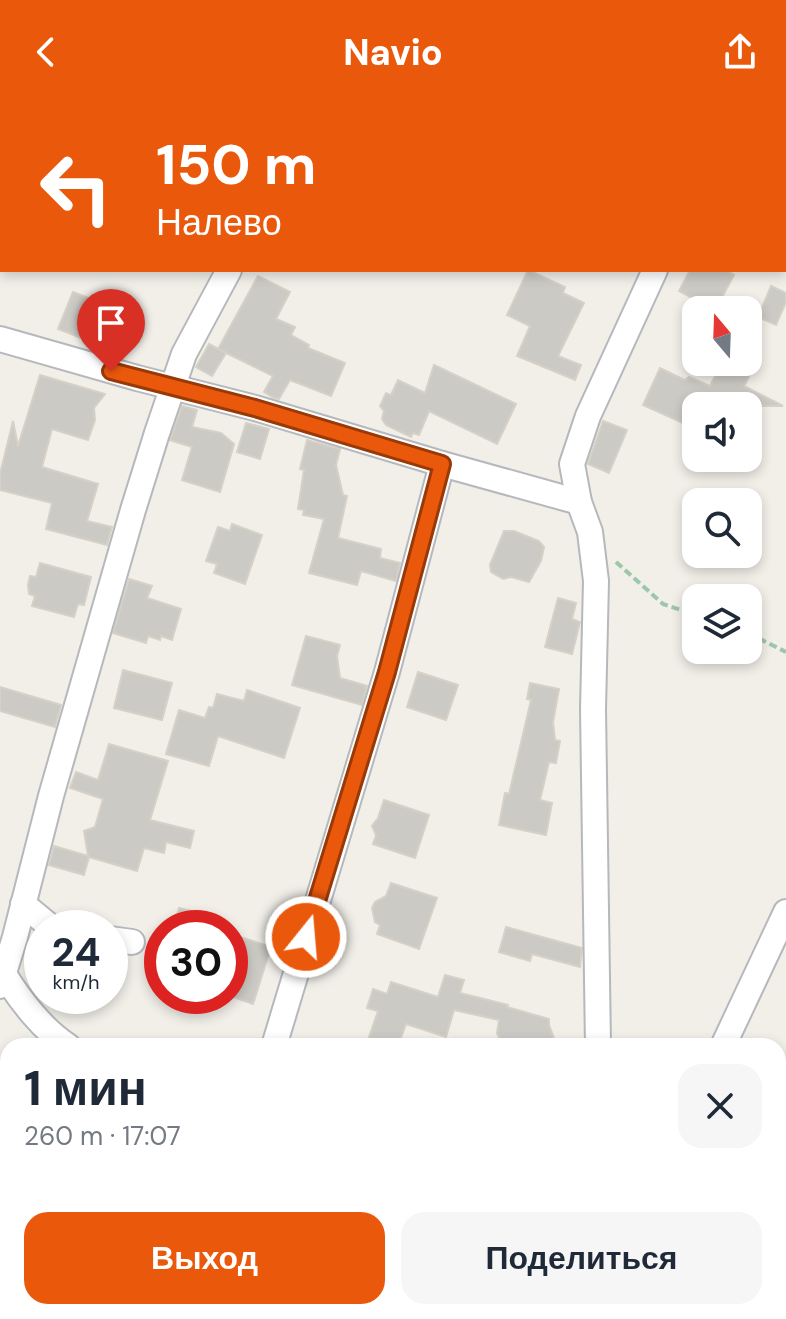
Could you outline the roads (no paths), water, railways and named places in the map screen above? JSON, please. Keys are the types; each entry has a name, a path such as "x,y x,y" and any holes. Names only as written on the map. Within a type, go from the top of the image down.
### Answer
{"street":[{"path":"60,1038 2,980 133,510 189,343 228,272"},
{"path":"598,1038 593,709 596,581 591,537 579,502 572,464 588,416 654,272"},
{"path":"0,339 255,408 579,502"},
{"path":"276,1038 387,672 442,464"},
{"path":"23,904 30,910"},
{"path":"727,1038 786,912"}]}
